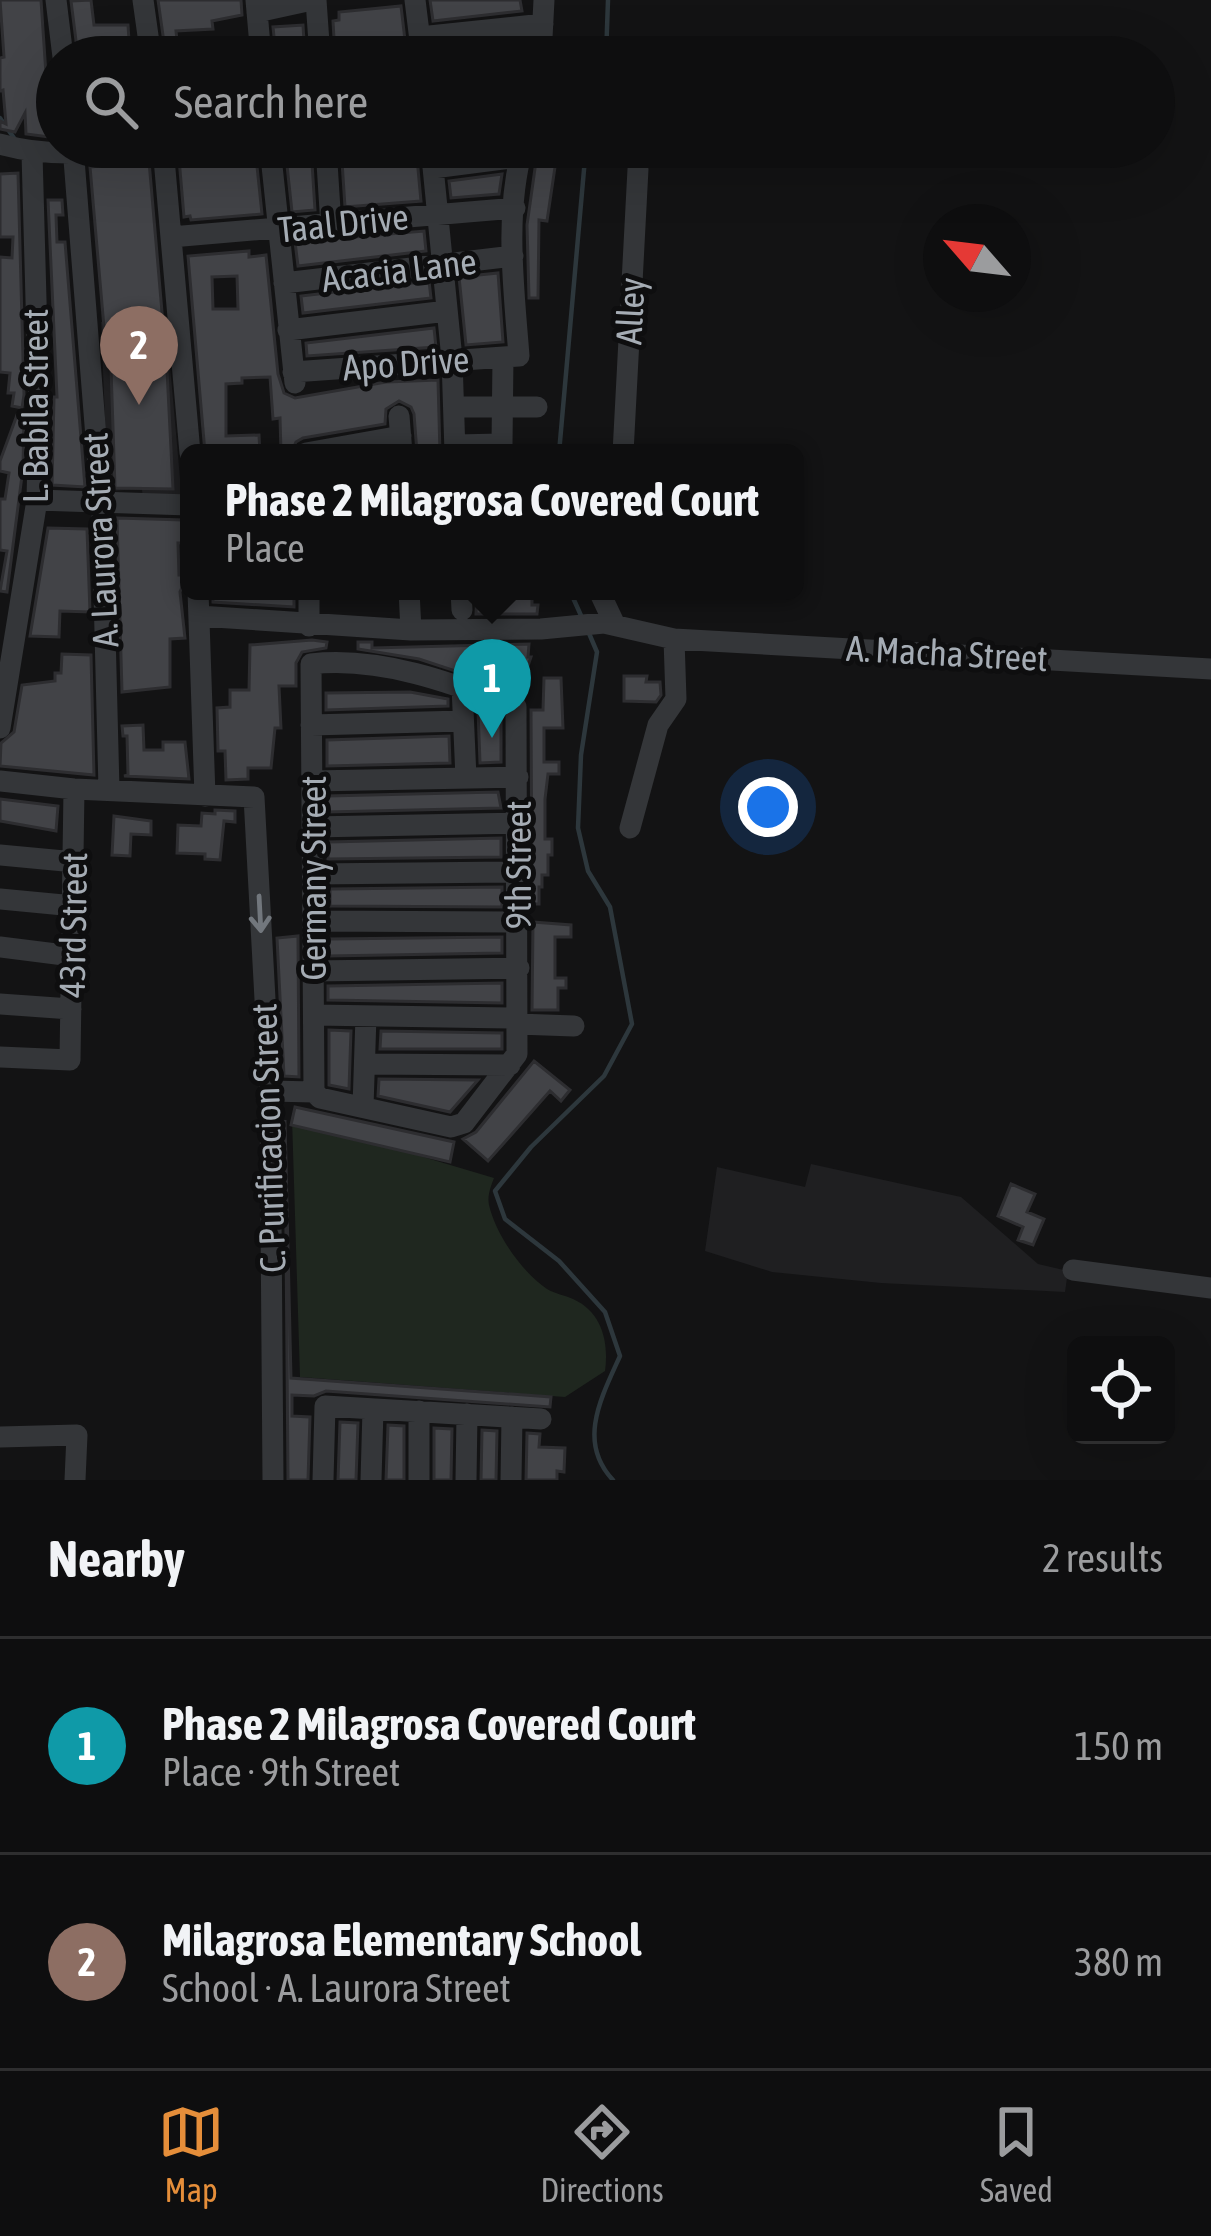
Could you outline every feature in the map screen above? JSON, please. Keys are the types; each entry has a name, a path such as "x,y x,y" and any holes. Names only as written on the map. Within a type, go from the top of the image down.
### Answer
{"street":[{"path":"56,0 60,36"},
{"path":"143,0 148,36"},
{"path":"259,36 256,6 314,0 318,36"},
{"path":"415,0 420,36"},
{"path":"542,36 544,0"},
{"path":"479,36 543,24"},
{"name":"L. Babila Street","path":"0,728 6,662 37,500 39,410 14,148"},
{"name":"A. Laurora Street","path":"75,168 101,503 110,790"},
{"path":"165,168 189,444"},
{"path":"272,168 288,330 447,311"},
{"path":"327,168 331,226"},
{"path":"433,168 452,359 455,444"},
{"path":"502,444 502,407 511,357 519,168"},
{"name":"Alley","path":"623,444 638,169"},
{"name":"Taal Drive","path":"171,237 514,208"},
{"name":"Acacia Lane","path":"284,283 513,256"},
{"name":"Apo Drive","path":"288,330 294,378 452,359 511,357"},
{"path":"454,407 537,406"},
{"path":"368,444 401,435"},
{"path":"37,500 180,505"},
{"path":"0,781 205,796 198,600"},
{"path":"308,600 309,626"},
{"path":"410,600 411,630"},
{"path":"602,600 610,624"},
{"name":"A. Macha Street","path":"199,616 411,630 610,624 674,639 1211,669"},
{"path":"351,627 350,664 462,686 466,778"},
{"path":"629,828 658,725 676,699 674,639"},
{"name":"Germany Street","path":"314,1092 311,664 350,664"},
{"name":"9th Street","path":"270,1091 314,1092 451,1126 464,1123 517,1054 516,707 462,686"},
{"path":"311,725 464,722"},
{"path":"312,781 518,776"},
{"name":"43rd Street","path":"0,1057 70,1060 74,789"},
{"name":"C. Purificacion Street","path":"205,796 254,797 270,1091 273,1480"},
{"path":"312,827 517,823"},
{"path":"0,855 75,862"},
{"path":"313,874 518,872"},
{"path":"0,899 74,906"},
{"path":"313,921 518,922"},
{"path":"0,947 72,956"},
{"path":"313,971 519,968"},
{"path":"0,1004 71,1010"},
{"path":"314,1015 574,1025"},
{"path":"363,1107 366,1016"},
{"path":"365,1064 510,1065"},
{"path":"1073,1270 1211,1288"},
{"path":"323,1480 326,1406 541,1419"},
{"path":"370,1480 373,1408"},
{"path":"419,1412 419,1480"},
{"path":"466,1480 467,1414"},
{"path":"511,1480 512,1417"},
{"path":"0,1437 77,1435 75,1480"}],"shaded area":[{"path":"166,320 180,501 143,503 142,489 108,491 101,322"},
{"path":"292,1118 494,1178 489,1205 504,1240 538,1282 591,1312 604,1339 605,1371 565,1397 300,1377"},
{"path":"811,1164 961,1197 1038,1264 1068,1271 1065,1292 772,1272 705,1251 717,1167 805,1187"}],"building":[{"path":"0,0 41,0 43,36 36,36 36,135 26,134 25,113 15,132 0,129 0,121 6,124 0,91 0,58 4,57"},
{"path":"91,0 94,25 128,25 129,36 75,36 71,1"},
{"path":"158,0 241,0 242,15 212,21 213,29 163,36"},
{"path":"430,0 520,0 522,11 433,21"},
{"path":"401,6 405,36 334,36 333,21 339,20 339,12"},
{"path":"303,25 304,36 274,36 273,27"},
{"path":"90,168 150,168 173,489 115,488 110,339 105,339"},
{"path":"180,168 257,168 262,214 184,217"},
{"path":"287,168 312,168 315,210 292,212"},
{"path":"342,168 418,168 421,201 345,207"},
{"path":"535,168 555,168 547,221 539,220 538,298 529,298 527,225"},
{"path":"18,173 22,408 12,406 10,373 0,372 0,257 12,258 13,237 0,237 0,174"},
{"path":"502,174 499,194 451,198 449,181"},
{"path":"48,200 62,200 63,215 56,215 57,242 65,242 85,487 52,485 57,397"},
{"path":"424,231 426,251 298,266 295,242"},
{"path":"249,251 249,257 266,255 284,393 295,398 386,382 438,380 440,444 416,444 414,414 399,401 386,409 385,424 281,444 280,418 273,419 270,377 226,384 226,436 259,435 260,444 204,444 188,256","holes":["237,276 238,309 213,309 212,277"]},
{"path":"498,273 503,342 466,345 459,277"},
{"path":"429,281 431,298 303,313 301,296"},
{"path":"434,328 436,347 307,356 306,343"},
{"path":"17,415 24,416 23,468 7,592 0,591 7,551 0,550 0,499 5,499 9,473 0,471 0,461"},
{"path":"117,518 180,520 185,638 170,639 170,687 122,692"},
{"path":"48,528 87,529 90,612 60,611 59,637 30,636"},
{"path":"294,600 294,607 213,602"},
{"path":"477,600 532,600 532,605 538,605 537,614 476,614"},
{"path":"327,642 326,648 302,652 296,663 296,686 279,686 281,728 275,728 271,768 248,768 248,779 226,780 225,751 218,751 217,708 230,707 230,690 249,690 250,645"},
{"path":"358,642 372,642 372,648 529,644 531,657 519,692 419,659 358,649"},
{"path":"62,654 91,655 94,775 0,766 1,743 14,732 22,685 55,681 55,673 61,673"},
{"path":"624,676 647,676 646,682 660,682 661,695 656,702 624,701"},
{"path":"544,678 561,678 563,728 544,728 544,762 559,762 559,774 548,774 545,839 552,839 552,855 548,855 548,875 542,875 539,904 532,904 531,710 543,710"},
{"path":"410,692 448,699 448,706 326,710 326,693"},
{"path":"478,710 501,717 501,762 480,763"},
{"path":"143,725 144,750 163,750 163,742 185,742 189,779 124,776 128,775 127,736 122,726"},
{"path":"449,736 450,763 327,766 327,740"},
{"path":"498,792 501,808 327,812 327,796"},
{"path":"0,799 58,806 56,831 0,821"},
{"path":"215,810 235,811 235,822 224,821 220,860 177,853 178,825 201,826 202,813 215,814"},
{"path":"114,816 151,821 151,835 131,834 130,856 112,855"},
{"path":"501,838 501,857 328,859 328,842"},
{"path":"502,887 502,907 330,906 330,889"},
{"path":"533,922 571,925 571,937 555,937 555,978 566,978 566,988 558,988 558,1010 532,1010"},
{"path":"298,936 299,1077 284,1076 277,938"},
{"path":"502,937 502,953 328,956 328,939"},
{"path":"502,983 502,1003 328,1000 328,986"},
{"path":"329,1030 351,1031 349,1089 329,1085"},
{"path":"381,1031 502,1033 502,1049 380,1049"},
{"path":"534,1061 570,1090 561,1101 550,1091 488,1161 463,1139 476,1132"},
{"path":"379,1079 478,1080 450,1112 378,1096"},
{"path":"295,1107 454,1142 450,1162 291,1125"},
{"path":"285,1120 291,1378 551,1397 550,1407 326,1391 292,1395 292,1416 310,1417 308,1480 288,1480"},
{"path":"1011,1184 1035,1194 1027,1212 1044,1219 1033,1245 1018,1240 1023,1227 998,1216"},
{"path":"340,1422 358,1423 356,1480 338,1480"},
{"path":"388,1425 404,1426 404,1480 386,1480"},
{"path":"434,1428 452,1429 451,1480 434,1480"},
{"path":"482,1430 497,1431 496,1480 481,1480"},
{"path":"527,1433 540,1434 539,1447 565,1448 564,1472 557,1471 557,1480 526,1480"}],"waterway":[{"path":"607,36 608,0"},
{"path":"0,118 14,138"},
{"path":"560,444 584,168"},
{"path":"574,600 583,620"},
{"path":"588,631 597,652 581,755 578,828 588,871 610,907 632,1024 604,1076 531,1147 495,1191 505,1219 559,1261 605,1312 620,1356 600,1404 594,1435 602,1465 613,1480"}],"place":[{"name":"Milagrosa Elementary School","path":"139,405"},
{"name":"Phase 2 Milagrosa Covered Court","path":"492,738"}]}
